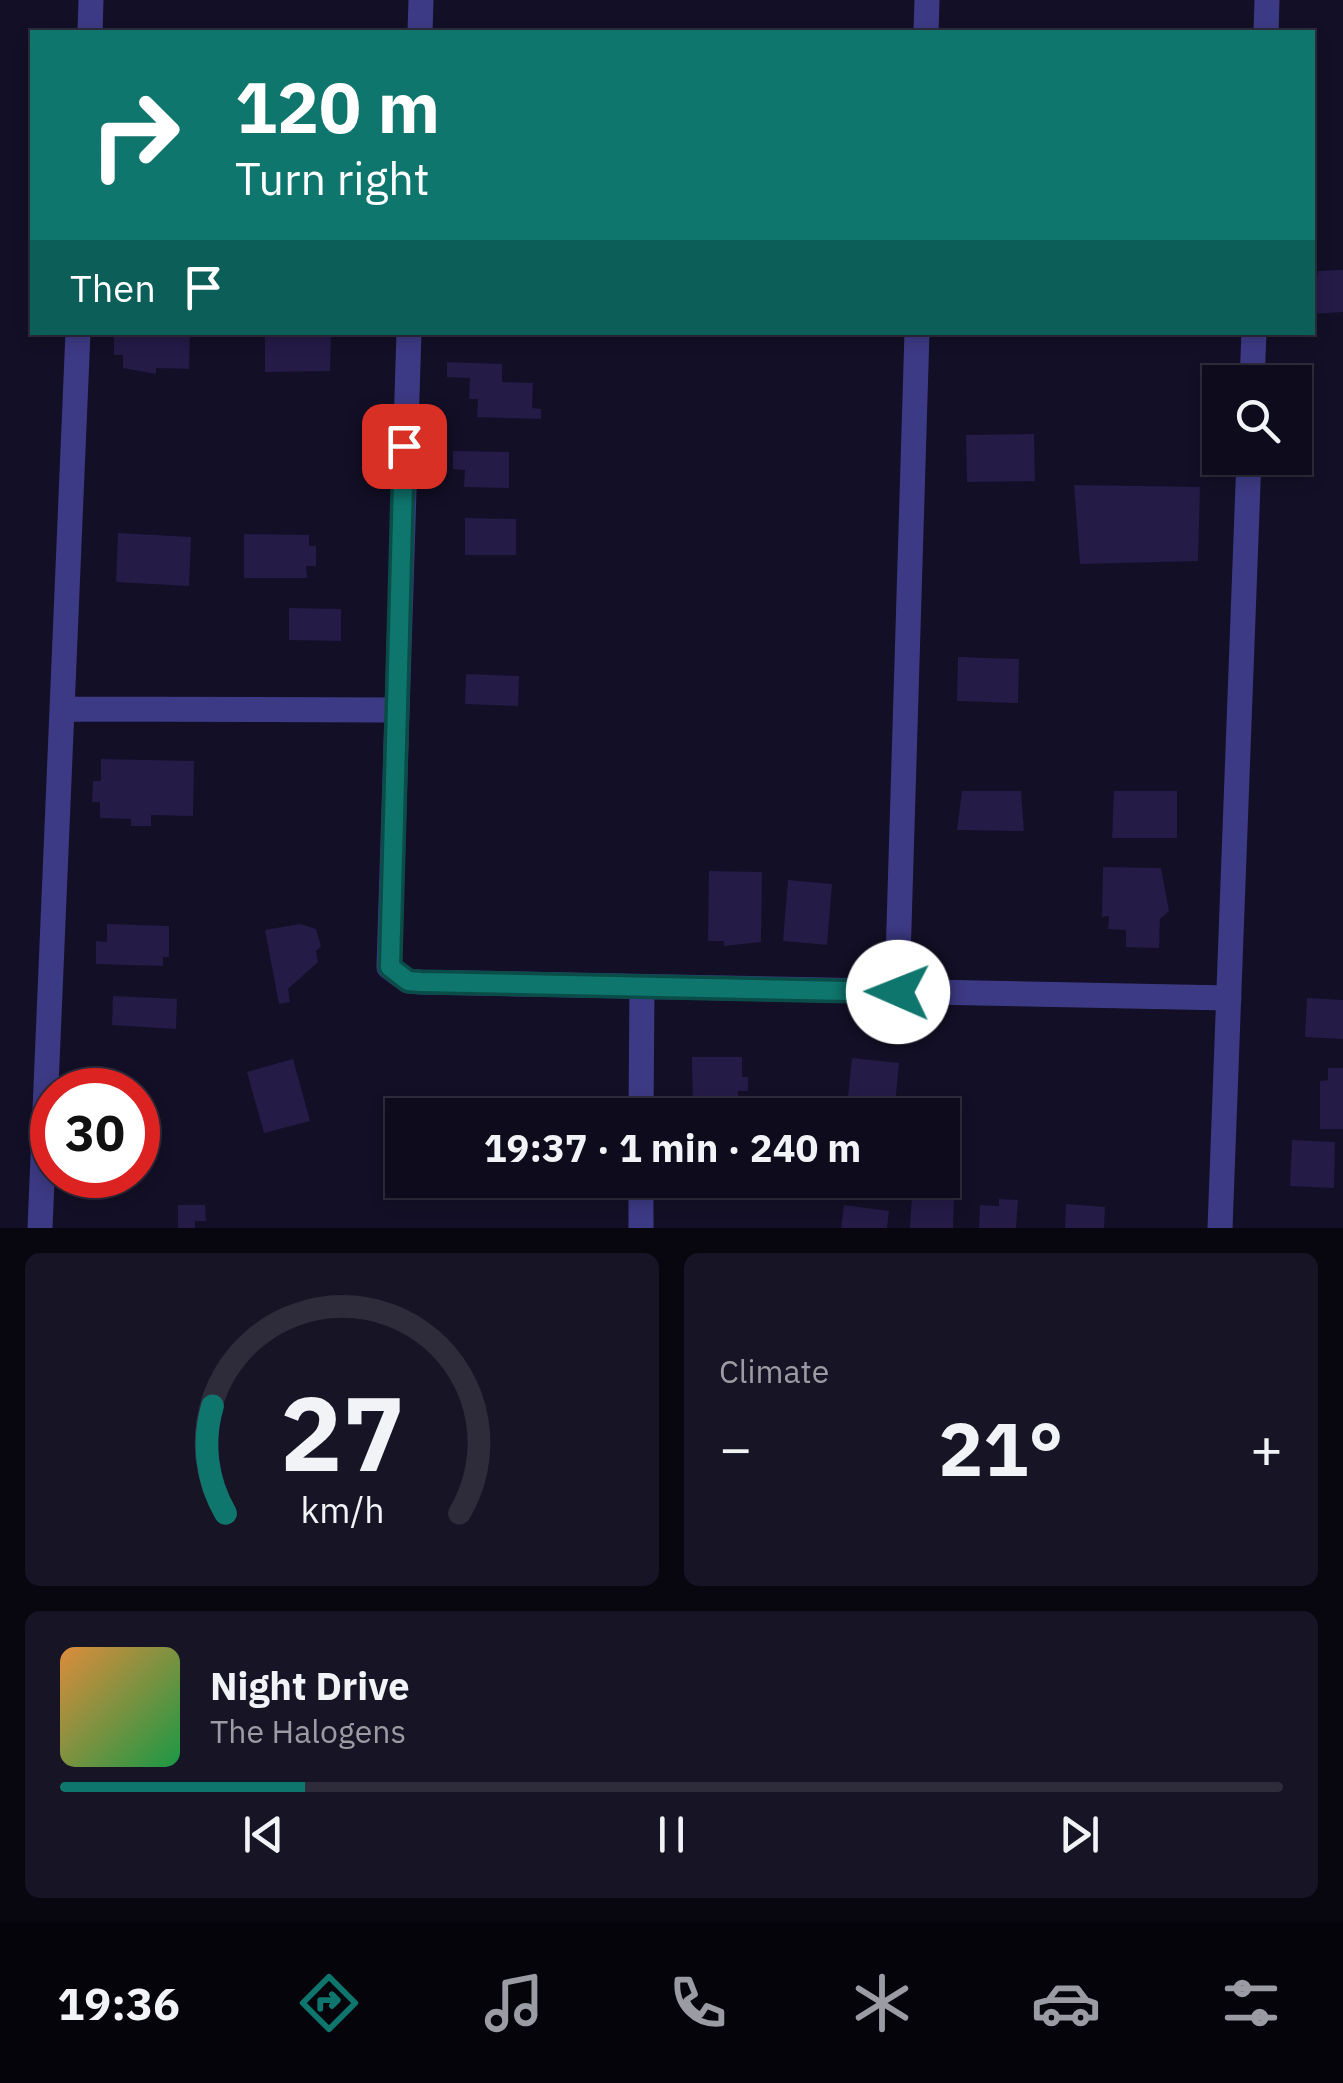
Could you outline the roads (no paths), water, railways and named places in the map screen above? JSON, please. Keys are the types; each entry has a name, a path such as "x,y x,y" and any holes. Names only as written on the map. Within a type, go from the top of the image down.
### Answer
{"street":[{"path":"90,30 92,0"},
{"path":"420,30 421,0"},
{"path":"926,30 927,0"},
{"path":"1266,30 1267,0"},
{"path":"40,1228 78,335"},
{"path":"409,335 390,967 408,981 1229,998"},
{"path":"898,992 917,335"},
{"path":"1253,365 1254,335"},
{"path":"1220,1228 1249,475"},
{"path":"62,709 395,710"},
{"path":"642,987 642,1098"},
{"path":"641,1198 641,1228"}]}
